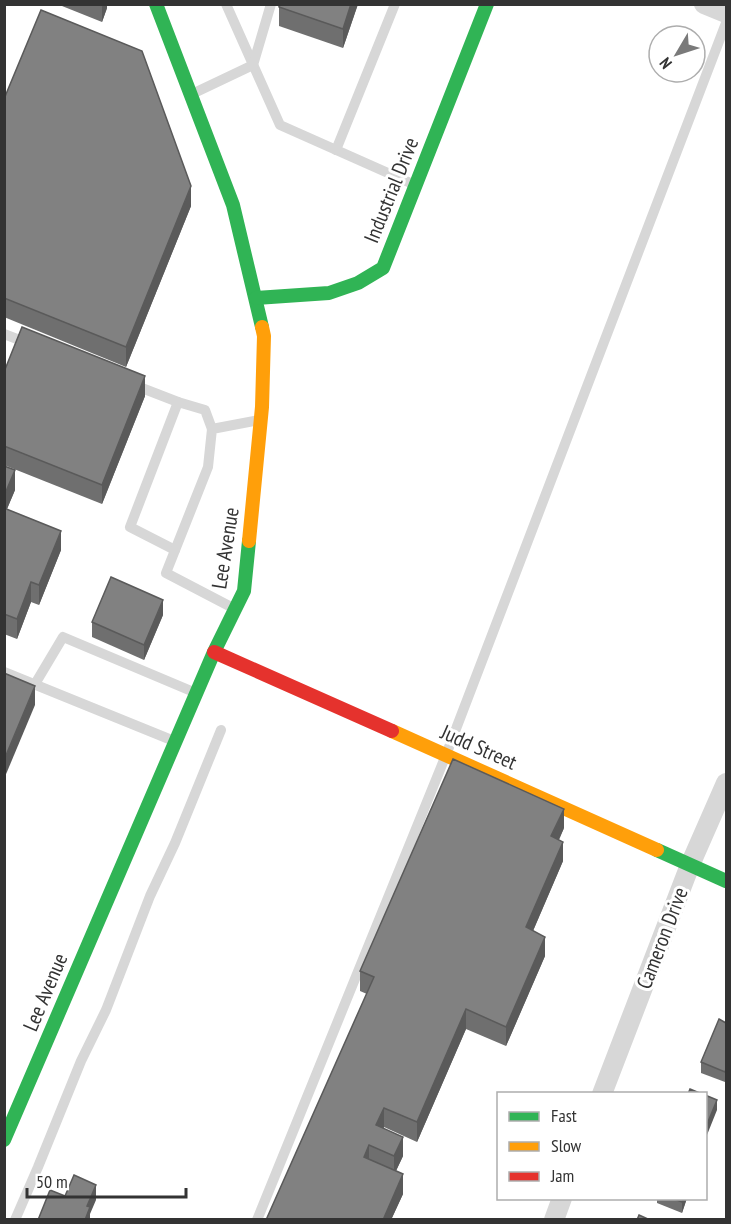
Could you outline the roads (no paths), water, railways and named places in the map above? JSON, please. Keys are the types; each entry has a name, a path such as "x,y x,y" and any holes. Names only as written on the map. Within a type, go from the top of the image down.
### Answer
{"street":[{"name":"Lee Avenue","path":"4,1140 196,693 244,591 261,420 264,336 234,205 156,4"},
{"name":"Industrial Drive","path":"256,298 329,293 358,283 383,268 487,4"},
{"path":"704,4 726,14"},
{"name":"Judd Street","path":"214,652 726,881"},
{"name":"Cameron Drive","path":"603,1092 690,865 726,783"},
{"path":"554,1220 561,1200"}],"lane":[{"path":"226,4 280,125 416,185"},
{"path":"192,94 253,65 271,4"},
{"path":"336,150 395,4"},
{"path":"257,1220 446,755 726,22"},
{"path":"4,334 37,347"},
{"path":"124,381 205,410 212,429 208,466 166,573 235,609"},
{"path":"176,550 130,527 178,402"},
{"path":"212,429 261,420"},
{"path":"35,684 63,637 196,693"},
{"path":"4,672 176,742"},
{"path":"15,1220 81,1061 106,1010 150,896 175,843 221,730"}]}
